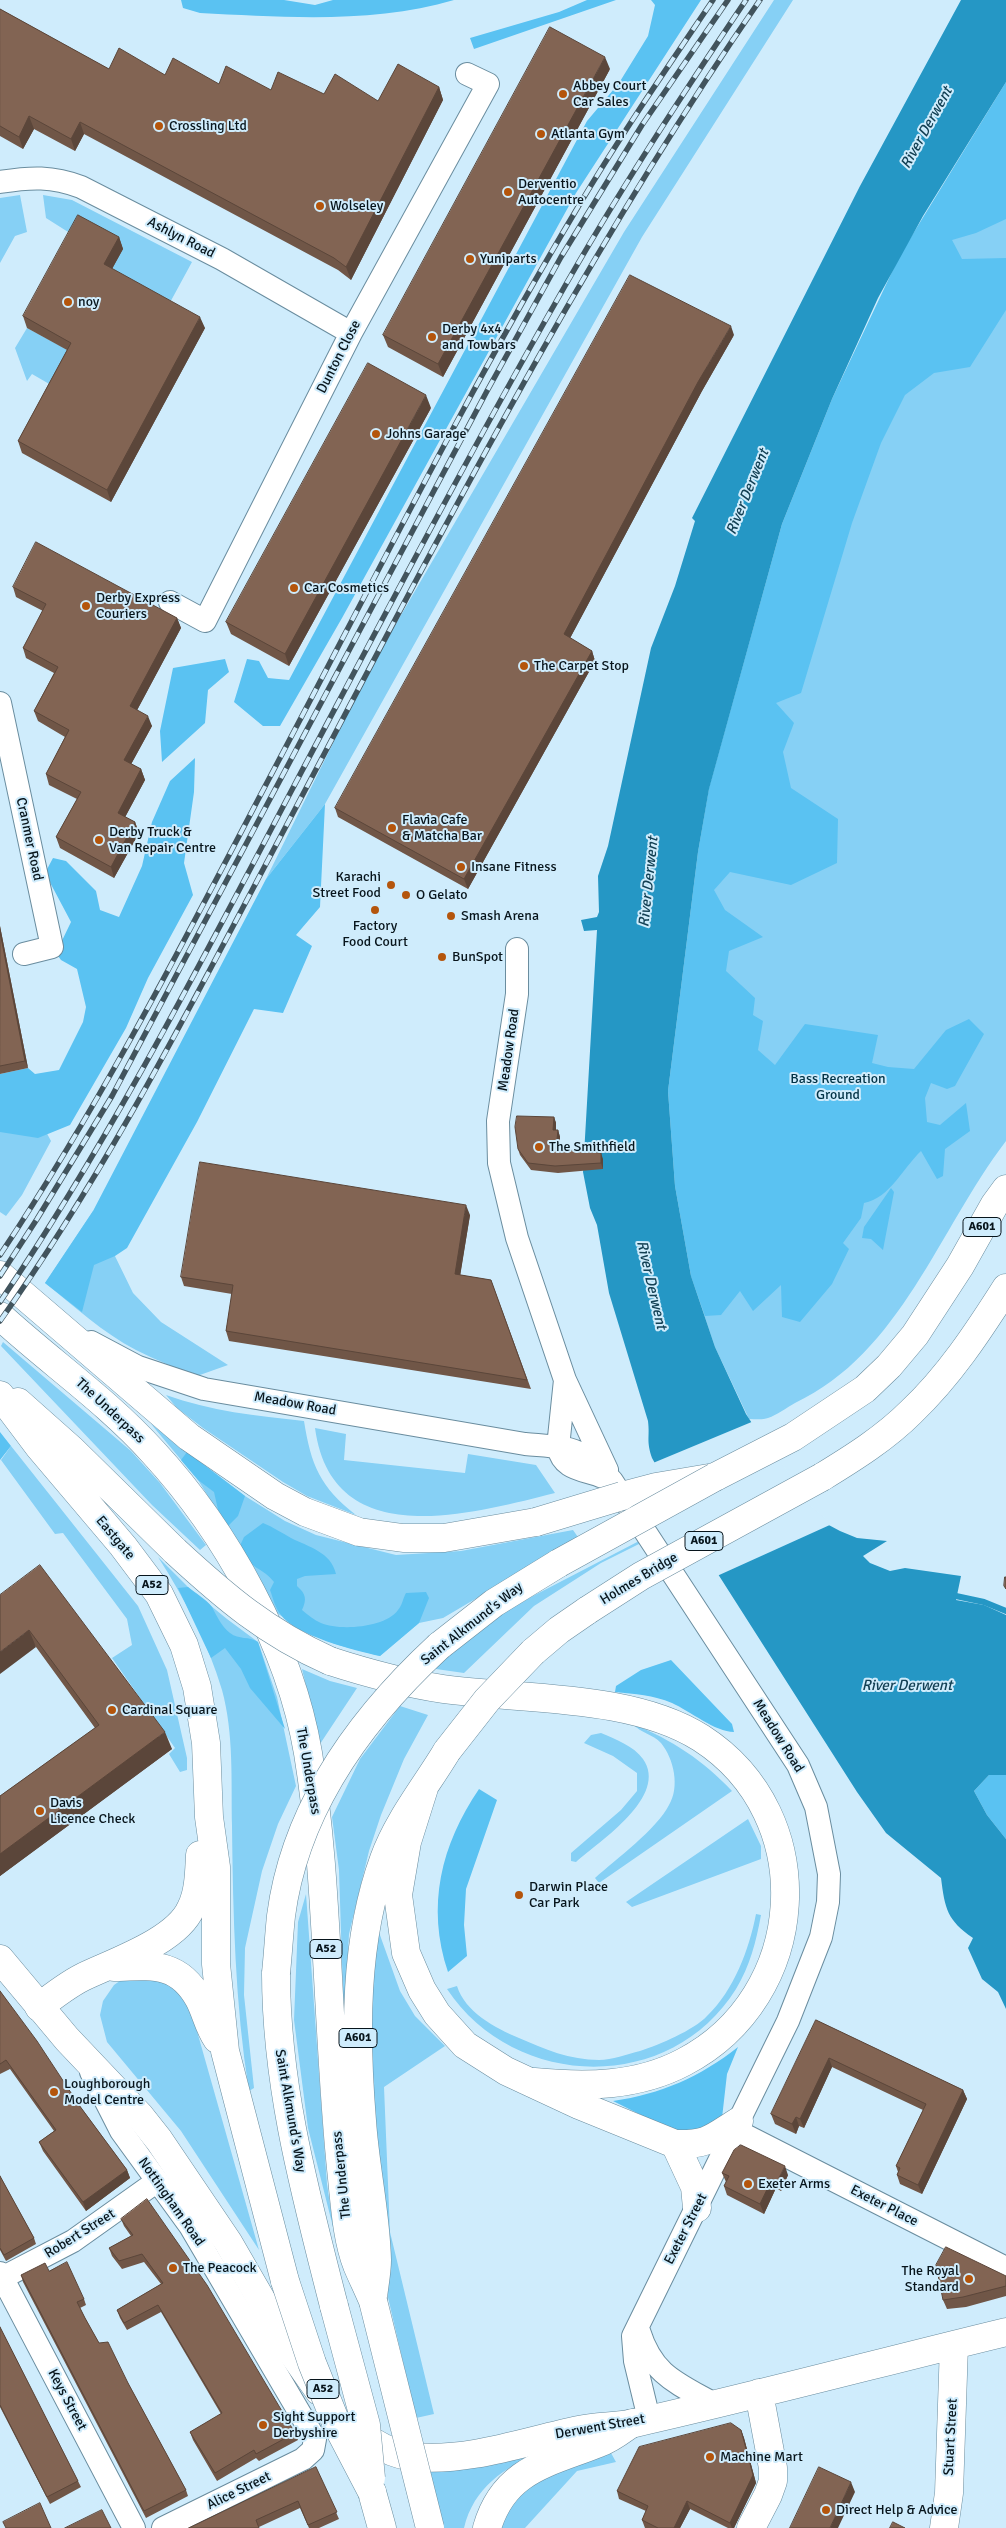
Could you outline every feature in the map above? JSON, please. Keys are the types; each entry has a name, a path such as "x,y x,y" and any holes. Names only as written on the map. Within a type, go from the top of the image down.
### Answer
{"main road":[{"name":"A601","path":"715,1476 792,1437 865,1389 889,1366 915,1335 940,1298 1006,1189"},
{"path":"0,1275 189,1437 232,1469 275,1496 342,1528 403,1538 444,1538 536,1522 648,1489 715,1476"},
{"name":"Holmes Bridge","path":"424,1788 447,1751 487,1700 533,1652 559,1630 642,1576 822,1477 871,1445 912,1411 957,1360 1006,1288"},
{"name":"The Underpass","path":"0,1316 116,1414 151,1449 188,1492 223,1541 256,1602 278,1655 293,1697 307,1751 322,1858 337,2129 346,2216 356,2264 373,2301"},
{"path":"0,1387 66,1444 175,1551 222,1594 252,1618 293,1644 330,1661 424,1686 641,1712 667,1720 703,1739 744,1777 765,1810 774,1831 784,1873 786,1905 782,1930 767,1977 756,1997 736,2024 696,2055 656,2074 610,2084 571,2085 534,2082"},
{"name":"Eastgate","path":"0,1395 40,1448 123,1546 169,1612 184,1645 197,1687 206,1742 208,1817"},
{"name":"Saint Alkmund's Way","path":"381,2525 372,2492 366,2424 334,2306 289,2120 281,2070 276,1972 281,1914 294,1858 324,1786 366,1722 387,1697 439,1646 494,1603 560,1563 715,1476"},
{"name":"A601","path":"424,1788 394,1836 384,1859 369,1912 357,2016 362,2121 377,2261 373,2301 430,2528"},
{"path":"424,1788 407,1842 399,1877 398,1895 406,1953 428,2000 460,2040 490,2061 580,2105 675,2144 696,2144 711,2140 737,2125"},
{"path":"39,2007 60,1990 171,1932 188,1915 197,1893 200,1855 208,1817"},
{"name":"Saint Alkmund's Way","path":"208,1817 216,1867 216,1964 225,2051 285,2281 312,2363 337,2425 372,2492"},
{"name":"Nottingham Road","path":"0,1960 84,2058 140,2116 159,2140 228,2242 261,2299"},
{"path":"105,1968 149,1965 163,1967 176,1973 199,1999 210,2029 225,2051"},
{"path":"675,2144 695,2187 697,2208"},
{"name":"Derwent Street","path":"261,2299 306,2376 324,2398 360,2434 381,2448 395,2453 427,2457 460,2455 591,2428 641,2421 1006,2332"},
{"name":"Stuart Street","path":"944,2528 948,2493 954,2345"},
{"path":"751,2528 773,2481 773,2468 759,2393"},
{"path":"487,2528 504,2493 521,2476 543,2463 601,2442 641,2421"}],"street":[{"name":"Dunton Close","path":"170,602 205,621 351,333 488,84 466,74"},
{"name":"Ashlyn Road","path":"0,182 28,178 60,179 82,187 222,259 351,333"},
{"name":"Cranmer Road","path":"0,703 52,947 24,954"},
{"name":"Meadow Road","path":"517,949 517,994 498,1121 498,1163 517,1238 565,1380 612,1481 680,1588 798,1765 816,1807 822,1831 829,1874 828,1902 821,1937 810,1970 737,2125"},
{"name":"Meadow Road","path":"47,1316 122,1360 177,1382 204,1389 524,1444 558,1447 565,1380"},
{"path":"558,1447 565,1463 612,1481"},
{"name":"Nottingham Road","path":"84,2058 121,2131 156,2182 190,2226 266,2352 315,2439 314,2450"},
{"name":"Exeter Place","path":"737,2125 873,2200 1006,2268"},
{"name":"Exeter Street","path":"641,2421 632,2346 633,2336 737,2125"},
{"name":"Robert Street","path":"1,2276 74,2241 156,2182"},
{"name":"Keys Street","path":"1,2276 134,2528"},
{"path":"638,2328 647,2355 667,2377 716,2404"},
{"name":"Alice Street","path":"163,2528 303,2459 314,2450"}],"green space":[{"path":"181,0 284,0 315,5 333,0 454,0 424,8 393,13 361,16 296,17 200,13 183,8"},
{"path":"587,0 616,0 474,49 470,38 559,12"},
{"path":"651,0 701,0 576,193 342,618 280,726 263,726 234,702 247,659 259,661 268,678 289,680 587,121 619,83 648,36 655,5"},
{"path":"774,0 793,0 642,237 325,804 266,879 369,670 624,232"},
{"name":"Bass Recreation Ground","path":"1006,82 1006,1141 982,1176 915,1287 890,1322 863,1353 832,1381 778,1413 766,1419 749,1419 715,1347 691,1276 698,852"},
{"path":"1006,82 1006,219 976,233 952,240 962,259 1006,258 1006,310 970,367 934,373 905,395 881,443 852,523 801,693 776,703 794,723 783,752 791,788 838,819 837,863 791,885 730,872 714,890 725,910 763,937 729,951 726,971 755,998 753,1015 763,1021 758,1050 775,1065 805,1024 878,1035 872,1063 888,1067 914,1069 946,1030 969,1019 984,1034 955,1086 947,1089 931,1083 925,1098 927,1122 940,1125 966,1103 970,1131 945,1149 943,1176 937,1179 921,1151 889,1189 873,1200 864,1203 861,1218 843,1243 849,1249 832,1284 800,1322 782,1317 781,1285 753,1311 740,1291 721,1315 705,1316 691,1276 675,1186 668,1091 698,852 709,788 782,524 832,399 900,255"},
{"path":"20,195 27,232 15,236 0,263 0,198"},
{"path":"43,195 72,200 192,262 167,308 116,280 76,237 46,218"},
{"path":"27,328 68,350 51,385 32,374 27,381 15,348"},
{"path":"225,659 229,672 208,690 205,723 162,762 160,731 173,668"},
{"path":"195,758 194,792 184,863 193,895 148,978 126,1028 70,1125 38,1138 0,1132 0,1074 28,1068 35,1074 59,1070 83,1022 86,1007 77,969 61,960 56,953 71,922 45,873 53,858 66,861 96,891 100,910 119,917 142,866 152,822 170,781"},
{"path":"325,804 320,907 296,935 312,946 283,1013 254,1009 197,1122 127,1248 115,1256 94,1265 82,1312 45,1283 93,1211 266,879"},
{"path":"0,1121 44,1128 51,1141 22,1195 6,1216 0,1212"},
{"path":"891,1188 894,1192 883,1250 871,1239 862,1238 864,1227"},
{"path":"93,1211 133,1293 161,1322 228,1365 197,1376 151,1357 112,1336 45,1283"},
{"path":"3,1342 131,1451 160,1483 206,1545 200,1550 152,1505 1,1346"},
{"path":"166,1395 217,1409 304,1421 310,1450 319,1474 334,1495 356,1515 307,1496 283,1482 203,1428 177,1408"},
{"path":"151,1424 245,1496 285,1521 316,1535 396,1555 461,1551 573,1530 580,1540 533,1565 443,1618 419,1623 380,1656 338,1645 309,1634 263,1604 227,1527 198,1480"},
{"path":"315,1428 346,1434 344,1460 465,1473 468,1454 536,1465 555,1493 484,1509 447,1515 410,1516 376,1509 348,1494 327,1468"},
{"path":"0,1432 11,1446 0,1460"},
{"path":"11,1446 138,1606 167,1670 187,1758 187,1770 180,1772 169,1754 175,1748 112,1658 132,1645 127,1619 63,1533 55,1534 1,1460"},
{"path":"187,1452 245,1496 238,1516 227,1527 219,1514 214,1492 198,1480 181,1460"},
{"path":"263,1523 318,1551 329,1560 333,1567 336,1574 305,1576 297,1579 297,1586 305,1597 302,1610 313,1619 339,1627 373,1624 392,1616 399,1608 406,1593 426,1592 429,1598 419,1623 380,1656 326,1641 288,1622 274,1603 270,1590 274,1582 252,1564 239,1548 244,1537"},
{"path":"641,1540 643,1542 601,1563 534,1606 464,1673 429,1668 491,1620"},
{"path":"158,1557 188,1587 258,1642 277,1697 296,1786 278,1824 262,1871 245,1948 244,1995 254,2088 249,2091 244,2058 236,1959 231,1758 226,1707 222,1690 203,1638"},
{"path":"188,1587 210,1604 230,1633 237,1637 258,1642 285,1729 250,1688 241,1669 225,1648 211,1658 178,1588"},
{"path":"671,1660 732,1724 734,1732 719,1729 665,1700 644,1695 615,1692 616,1686 641,1670"},
{"path":"302,1669 330,1681 357,1688 320,1744"},
{"path":"400,1706 428,1715 404,1759 381,1815 369,1851 349,1934 344,2026 339,1870 332,1817 360,1759"},
{"path":"633,1724 674,1744 698,1760 732,1791 599,1883 595,1878 655,1824 669,1805 674,1790 674,1773 666,1750 658,1740 639,1730"},
{"path":"601,1733 624,1743 639,1754 649,1773 647,1788 640,1802 615,1830 576,1862 571,1861 571,1853 621,1810 637,1791 637,1773 613,1756 584,1743 591,1735"},
{"path":"989,1775 1006,1775 1006,1839 987,1815 974,1791"},
{"path":"479,1789 497,1800 466,1889 464,1925 467,1956 448,1972 441,1947 438,1923 441,1877 455,1832"},
{"path":"748,1819 761,1846 761,1859 632,1907 626,1902"},
{"path":"306,1894 327,2184 334,2231 308,2128 294,2020 298,1922"},
{"path":"756,1914 761,1915 755,1944 745,1972 736,1989 707,2024 672,2048 633,2062 592,2067 550,2061 511,2047 476,2022 447,1989 457,1986 467,2004 482,2018 510,2034 538,2046 588,2060 614,2058 640,2051 685,2032 694,2027 717,2006 733,1982 745,1955"},
{"path":"376,1924 400,1991 415,2016 445,2046 384,2087 390,2232 434,2414 416,2418 387,2293 367,2071"},
{"path":"162,1976 183,1997 193,2017 259,2250 181,2131 107,2042 100,2015 103,2001 114,1985 124,1978"},
{"path":"738,2047 727,2074 722,2118 700,2139 665,2127 613,2101 647,2094 679,2083 724,2058"},
{"path":"540,2452 503,2472 483,2490 475,2501 464,2528 442,2528 427,2469"},
{"path":"611,2453 616,2462 577,2471 525,2528 500,2528 511,2506 524,2490 571,2462"}],"water":[{"name":"River Derwent","path":"961,0 1006,0 1006,82 923,216 878,298 832,399 782,524 709,789 698,852 668,1091 675,1186 691,1276 715,1347 746,1414 806,1506 825,1523 840,1531 857,1538 887,1541 863,1556 870,1563 890,1571 905,1568 961,1576 956,1600 984,1605 1006,1615 1006,1775 989,1775 974,1791 987,1815 1006,1839 1006,2009 998,1992 982,1979 968,1948 973,1938 964,1932 949,1913 944,1898 941,1878 886,1833 857,1792 709,1560 652,1458 648,1421 609,1293 597,1225 590,1208 583,1172 597,930 584,931 581,920 597,917 599,912 598,876 608,846 651,648 675,586 695,521 692,518 860,186"}],"pier":[{"path":"754,1421 808,1504 832,1524 717,1576 707,1562 653,1463"}],"building":[{"path":"0,9 109,69 119,48 165,75 173,58 219,84 226,66 271,90 278,72 324,94 335,74 378,101 398,64 439,87 346,267 334,258 80,122 71,139 29,116 19,137 0,126"},
{"path":"550,27 605,57 438,364 383,335"},
{"path":"78,215 119,237 104,264 200,317 107,490 18,441 71,343 23,316"},
{"path":"630,275 731,326 698,382 564,634 592,651 464,879 335,808"},
{"path":"368,363 426,395 285,654 226,622"},
{"path":"36,542 177,618 130,706 148,716 124,760 141,769 118,813 135,822 111,867 56,837 81,792 46,774 69,730 34,711 58,667 23,648 46,604 13,587"},
{"path":"0,932 25,1061 0,1066"},
{"name":"The Smithfield","path":"517,1116 554,1117 553,1130 558,1130 556,1149 601,1153 601,1163 555,1166 528,1163 518,1149 515,1127"},
{"path":"200,1162 466,1205 455,1274 491,1280 527,1380 226,1331 233,1285 181,1277"},
{"name":"Cardinal Square","path":"40,1565 165,1732 0,1854 0,1796 99,1725 29,1630 0,1652 0,1595"},
{"path":"1006,1577 1006,1589 1004,1586"},
{"path":"0,1991 37,2041 79,2105 127,2170 83,2202 39,2142 56,2130 6,2060 0,2064"},
{"path":"816,2020 963,2090 918,2185 897,2175 900,2168 896,2166 926,2104 829,2058 800,2119 796,2117 792,2124 771,2114"},
{"name":"Exeter Arms","path":"741,2145 785,2166 777,2182 772,2179 760,2204 724,2186 729,2176 722,2173 734,2150"},
{"path":"0,2176 34,2238 4,2255 0,2248"},
{"path":"147,2199 207,2285 295,2433 256,2454 254,2450 215,2473 190,2432 222,2413 158,2305 124,2323 117,2310 163,2283 142,2254 119,2261 109,2248 133,2235 121,2219"},
{"name":"The Royal Standard","path":"946,2247 1006,2276 1006,2286 943,2300 936,2265"},
{"path":"67,2262 84,2299 77,2302 85,2318 99,2343 108,2342 186,2490 144,2511 21,2275 45,2263 49,2271"},
{"path":"0,2327 78,2481 47,2497 0,2405"},
{"path":"731,2423 741,2430 753,2475 730,2523 687,2501 674,2528 658,2528 642,2520 648,2506 617,2491 639,2447"},
{"path":"316,2467 337,2512 308,2525 298,2501 256,2520 259,2528 189,2528"},
{"name":"Direct Help & Advice","path":"819,2467 851,2482 830,2528 790,2528"},
{"path":"40,2503 51,2528 6,2528 3,2522"},
{"path":"102,2510 111,2528 65,2528"},
{"path":"893,2522 905,2528 890,2528"}],"waterway":[{"path":"956,1596 984,1602 1006,1611"}],"railway":[{"path":"0,1255 71,1143 136,1028 455,425 536,279 610,154 713,0"},
{"path":"0,1276 112,1096 487,391 561,257 642,125 728,0"},
{"path":"0,1302 80,1176 155,1047 424,541 557,300 648,148 746,0"},
{"path":"0,1321 78,1203 150,1080 218,956 452,513 569,304 693,100 760,0"}],"place":[{"name":"Abbey Court Car Sales","path":"563,94"},
{"name":"Crossling Ltd","path":"159,126"},
{"name":"Atlanta Gym","path":"541,134"},
{"name":"Derventio Autocentre","path":"508,192"},
{"name":"Wolseley","path":"320,206"},
{"name":"Yuniparts","path":"470,259"},
{"name":"noy","path":"68,302"},
{"name":"Derby 4x4 and Towbars","path":"432,337"},
{"name":"Johns Garage","path":"376,434"},
{"name":"Car Cosmetics","path":"294,588"},
{"name":"Derby Express Couriers","path":"86,606"},
{"name":"The Carpet Stop","path":"524,666"},
{"name":"Flavia Cafe & Matcha Bar","path":"392,828"},
{"name":"Derby Truck & Van Repair Centre","path":"99,840"},
{"name":"Insane Fitness","path":"461,867"},
{"name":"Karachi Street Food","path":"391,885"},
{"name":"O Gelato","path":"406,895"},
{"name":"Factory Food Court","path":"375,910"},
{"name":"Smash Arena","path":"451,916"},
{"name":"BunSpot","path":"442,957"},
{"name":"The Smithfield","path":"539,1147"},
{"name":"Cardinal Square","path":"112,1710"},
{"name":"Davis Licence Check","path":"40,1811"},
{"name":"Darwin Place Car Park","path":"519,1895"},
{"name":"Loughborough Model Centre","path":"54,2092"},
{"name":"Exeter Arms","path":"748,2184"},
{"name":"The Peacock","path":"173,2268"},
{"name":"The Royal Standard","path":"969,2279"},
{"name":"Sight Support Derbyshire","path":"263,2425"},
{"name":"Machine Mart","path":"710,2457"},
{"name":"Direct Help & Advice","path":"826,2510"}]}
